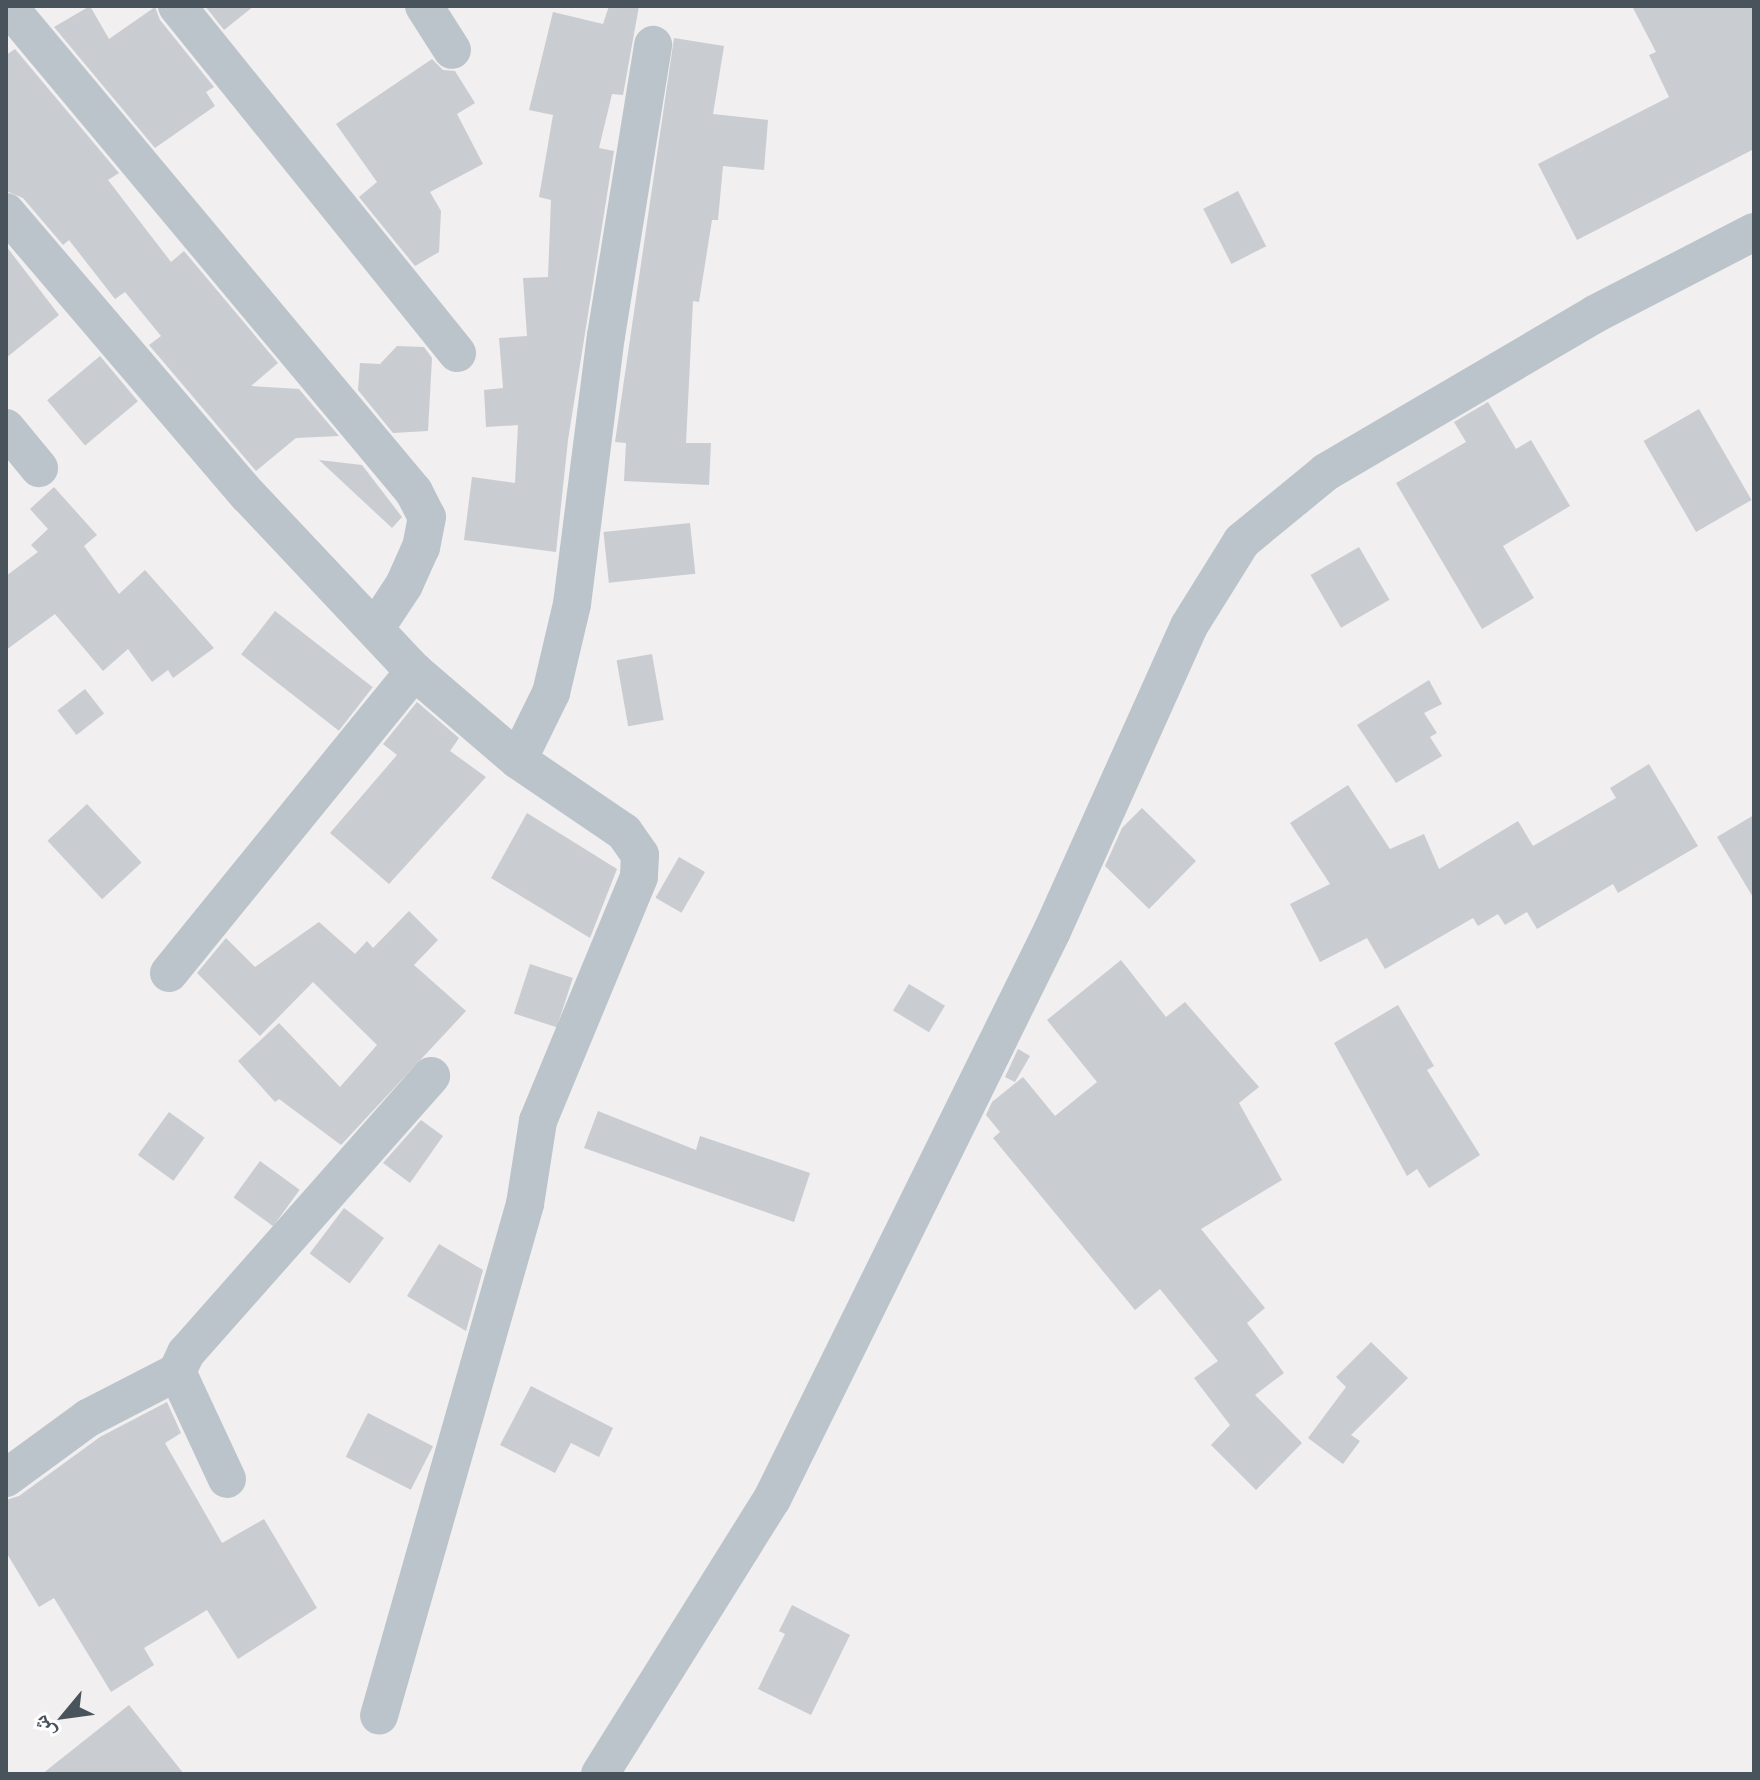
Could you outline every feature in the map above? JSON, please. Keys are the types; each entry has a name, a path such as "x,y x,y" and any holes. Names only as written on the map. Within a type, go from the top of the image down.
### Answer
{"street":[{"path":"8,6 414,492 427,517 421,547 404,585 377,626"},
{"path":"177,6 457,353"},
{"path":"424,6 452,50"},
{"path":"518,760 551,693 572,604 604,351 653,45"},
{"path":"6,212 248,495 377,626 414,671 518,760 624,832 640,855 639,877 538,1121 525,1204 379,1716"},
{"path":"600,1774 772,1499 1052,931 1189,626 1242,541 1326,472 1595,314 1754,232"},
{"path":"6,428 39,468"},
{"path":"169,973 414,671"},
{"path":"6,1478 88,1418 177,1372 186,1353 431,1076"},
{"path":"177,1372 227,1479"}],"building":[{"path":"90,6 109,39 155,7 160,20 214,87 206,92 215,106 155,148 54,27"},
{"path":"205,6 254,6 224,30"},
{"path":"609,6 639,6 623,95 612,94 599,148 614,151 568,440 556,552 464,540 472,477 515,483 518,425 486,427 484,390 503,388 499,338 527,336 523,278 548,277 551,200 539,197 553,115 529,110 553,12 603,24"},
{"path":"1632,6 1754,6 1754,149 1577,240 1538,164 1669,97 1649,55 1656,52"},
{"path":"674,38 724,46 713,114 768,120 764,170 723,166 718,220 712,220 699,302 693,301 686,443 711,443 709,485 624,481 626,443 615,442"},
{"path":"15,49 119,173 108,180 171,262 184,251 278,363 251,386 299,389 339,436 296,438 256,471 149,345 161,336 125,292 115,299 69,240 63,245 23,198 6,191 6,55"},
{"path":"432,59 443,70 455,71 475,103 457,114 483,164 430,192 441,211 439,252 415,266 359,197 377,182 336,124"},
{"path":"1238,191 1266,246 1231,264 1203,209"},
{"path":"6,246 59,315 6,358"},
{"path":"397,346 424,347 432,358 428,431 393,433 358,390 360,363 380,364"},
{"path":"100,356 138,401 85,446 47,400"},
{"path":"1488,402 1516,449 1531,440 1570,506 1503,546 1534,598 1482,629 1396,483 1466,442 1454,422"},
{"path":"1699,409 1752,500 1696,532 1644,441"},
{"path":"319,460 362,465 402,517 392,528"},
{"path":"54,487 97,535 84,546 119,594 145,570 214,648 173,678 168,670 152,682 128,649 103,671 55,614 6,650 6,576 38,552 31,545 48,529 30,509"},
{"path":"690,523 695,574 609,583 603,532"},
{"path":"1359,547 1390,600 1341,628 1311,575"},
{"path":"275,611 373,687 339,731 241,654"},
{"path":"652,654 664,720 628,726 617,660"},
{"path":"1429,680 1442,704 1424,713 1437,733 1430,737 1442,756 1396,783 1357,725"},
{"path":"85,689 104,713 77,735 57,711"},
{"path":"417,702 459,738 450,751 486,777 389,884 330,833 397,755 383,744"},
{"path":"1649,764 1698,846 1618,893 1613,884 1537,929 1527,912 1505,925 1498,914 1478,926 1473,918 1385,969 1367,938 1320,962 1290,904 1330,884 1290,823 1348,785 1390,849 1424,834 1439,869 1518,821 1533,846 1616,798 1610,788"},
{"path":"87,804 142,863 102,899 48,841"},
{"path":"1142,808 1196,861 1149,909 1105,866 1122,828"},
{"path":"527,813 617,869 590,938 491,878"},
{"path":"1754,815 1754,899 1717,837"},
{"path":"679,857 705,872 681,913 656,898"},
{"path":"409,911 438,940 414,965 466,1011 341,1145 279,1099 275,1102 238,1061 279,1023 340,1087 377,1045 313,982 260,1036 197,973 226,938 255,967 319,922 355,954 367,941 373,948"},
{"path":"1121,960 1166,1017 1185,1002 1259,1087 1239,1103 1282,1180 1201,1229 1265,1308 1247,1323 1284,1373 1255,1395 1302,1443 1256,1490 1211,1445 1230,1425 1194,1378 1218,1361 1160,1289 1135,1310 993,1138 1000,1132 986,1115 992,1102 1023,1077 1055,1116 1097,1082 1047,1020"},
{"path":"530,964 573,978 557,1027 514,1013"},
{"path":"909,984 945,1006 929,1032 893,1011"},
{"path":"1398,1005 1434,1066 1427,1070 1480,1155 1429,1188 1417,1169 1407,1176 1334,1043"},
{"path":"1018,1049 1030,1056 1015,1082 1005,1077"},
{"path":"598,1111 696,1150 700,1136 810,1173 794,1222 584,1148"},
{"path":"169,1112 205,1138 173,1181 138,1155"},
{"path":"421,1120 443,1136 410,1183 383,1163"},
{"path":"260,1161 300,1190 273,1226 234,1197"},
{"path":"344,1208 384,1238 350,1284 310,1254"},
{"path":"439,1244 483,1270 466,1331 407,1296"},
{"path":"1371,1342 1408,1378 1351,1435 1360,1441 1343,1464 1308,1438 1346,1387 1336,1377"},
{"path":"531,1386 613,1428 599,1457 571,1443 555,1473 500,1445"},
{"path":"167,1402 181,1433 165,1443 222,1543 264,1519 317,1608 238,1659 207,1610 144,1648 154,1665 111,1692 54,1598 39,1607 6,1552 6,1500 19,1496 100,1437"},
{"path":"368,1413 433,1446 411,1490 346,1457"},
{"path":"792,1605 850,1635 811,1715 758,1689 785,1634 779,1631"},
{"path":"129,1705 184,1774 42,1774"}]}
